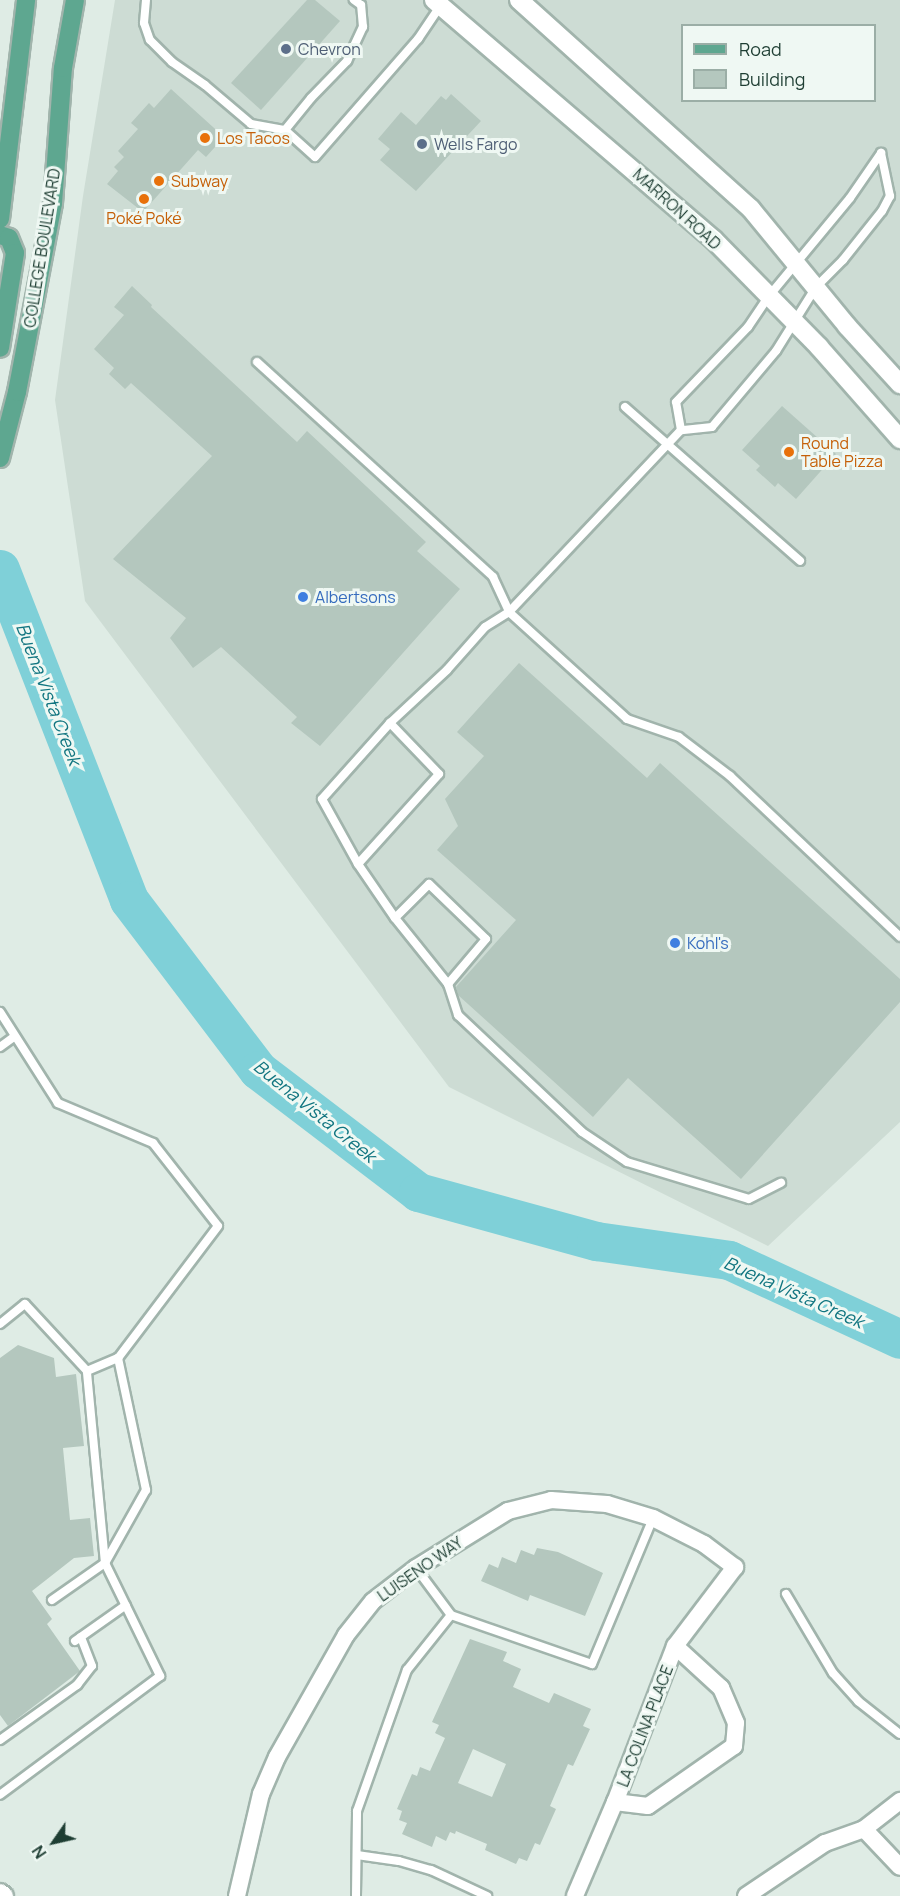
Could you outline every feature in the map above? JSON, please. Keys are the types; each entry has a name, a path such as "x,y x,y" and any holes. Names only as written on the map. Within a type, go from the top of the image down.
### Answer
{"main road":[{"path":"0,219 26,0"},
{"name":"COLLEGE BOULEVARD","path":"0,458 4,426 53,203 63,68 75,0"},
{"path":"0,235 9,238 15,253 0,348"}],"street":[{"path":"519,0 750,209 847,326 900,384"},
{"name":"MARRON ROAD","path":"437,3 714,240 819,347 900,439"},
{"name":"LUISENO WAY","path":"237,1896 261,1794 277,1757 346,1635 373,1601 416,1568 507,1511 551,1500 607,1504 653,1518 704,1544 735,1567"},
{"name":"LA COLINA PLACE","path":"575,1896 615,1802 675,1646 735,1567"},
{"path":"615,1802 648,1806 734,1746 736,1723 721,1688 675,1646"},
{"path":"746,1896 825,1843 864,1829 900,1801"},
{"path":"864,1829 900,1867"},
{"path":"0,1893 4,1896"}],"lane":[{"path":"146,0 144,23 150,40 172,62 205,85 251,124 285,130 315,157 418,39 437,3"},
{"path":"285,130 311,98 347,61 363,27 361,5 354,0"},
{"path":"681,430 676,402 748,327 795,262 850,198 881,153 890,196 882,211 843,260 816,287 776,351 712,427 681,430 666,443 509,612 485,627 447,670 390,723 322,799 358,864 394,918 448,984 458,1015 582,1132 627,1162 749,1199 781,1183"},
{"path":"257,362 493,577 509,612 627,719 678,736 730,776 900,937"},
{"path":"625,407 800,561"},
{"path":"358,864 439,774 390,723"},
{"path":"394,918 429,884 486,939 448,984"},
{"path":"0,1012 58,1103 153,1143 218,1226 118,1358 87,1371"},
{"path":"0,1047 14,1037"},
{"path":"0,1324 26,1304 87,1371 105,1563 160,1676 0,1795"},
{"path":"52,1600 105,1563 146,1490 118,1358"},
{"path":"416,1568 451,1615 592,1664 653,1518"},
{"path":"786,1594 833,1673 858,1701 900,1734"},
{"path":"0,1740 82,1679 92,1666 78,1639 126,1605"},
{"path":"356,1896 357,1811 407,1670 451,1615"},
{"path":"357,1855 399,1861 431,1870 487,1896"}],"shaded area":[{"path":"115,0 900,0 900,1122 768,1246 449,1087 85,601 55,400 83,196"}],"building":[{"path":"307,0 315,0 340,21 261,110 231,83"},
{"path":"171,89 224,137 206,157 198,150 143,212 107,184 118,171 114,167 124,157 118,151 138,129 131,123 149,103 154,108"},
{"name":"Wells Fargo","path":"451,94 481,121 416,191 380,160 390,149 378,139 401,112 416,125 441,96 446,100"},
{"path":"132,286 152,305 151,307 297,442 307,431 426,542 417,551 460,589 320,746 291,723 297,717 221,647 193,668 170,638 186,618 113,559 212,456 131,383 125,389 109,374 114,368 94,349 124,315 114,307"},
{"name":"Round Table Pizza","path":"782,406 836,454 796,499 778,483 775,487 756,470 760,466 742,450"},
{"path":"519,663 647,778 660,763 900,979 900,1002 741,1179 628,1078 593,1117 458,995 456,987 516,920 437,850 458,826 445,799 484,756 457,732"},
{"path":"18,1345 54,1358 56,1377 76,1374 84,1446 63,1448 70,1520 90,1518 94,1556 74,1558 32,1591 52,1619 47,1624 80,1671 8,1726 0,1715 0,1358"},
{"path":"537,1548 558,1552 603,1573 585,1616 530,1595 528,1601 481,1581 489,1564 498,1568 502,1557 516,1563 521,1550 534,1555"},
{"path":"470,1639 507,1652 503,1661 521,1669 513,1687 549,1703 554,1693 591,1709 583,1726 590,1729 573,1766 568,1764 550,1806 556,1809 540,1845 535,1843 527,1861 519,1858 516,1864 485,1850 487,1844 456,1831 455,1834 450,1832 446,1841 436,1836 432,1847 402,1834 407,1823 399,1820 402,1811 397,1809 412,1774 417,1776 420,1767 430,1771 445,1738 435,1733 439,1725 432,1722","holes":["473,1749 506,1764 492,1797 458,1783"]}],"waterway":[{"name":"Buena Vista Creek","path":"0,569 129,900 258,1070 418,1192 596,1241 729,1260 900,1339"}],"place":[{"name":"Chevron","path":"286,49"},
{"name":"Los Tacos","path":"205,138"},
{"name":"Wells Fargo","path":"422,144"},
{"name":"Subway","path":"159,181"},
{"name":"Poké Poké","path":"144,199"},
{"name":"Round Table Pizza","path":"789,452"},
{"name":"Albertsons","path":"303,597"},
{"name":"Kohl's","path":"675,943"}]}
